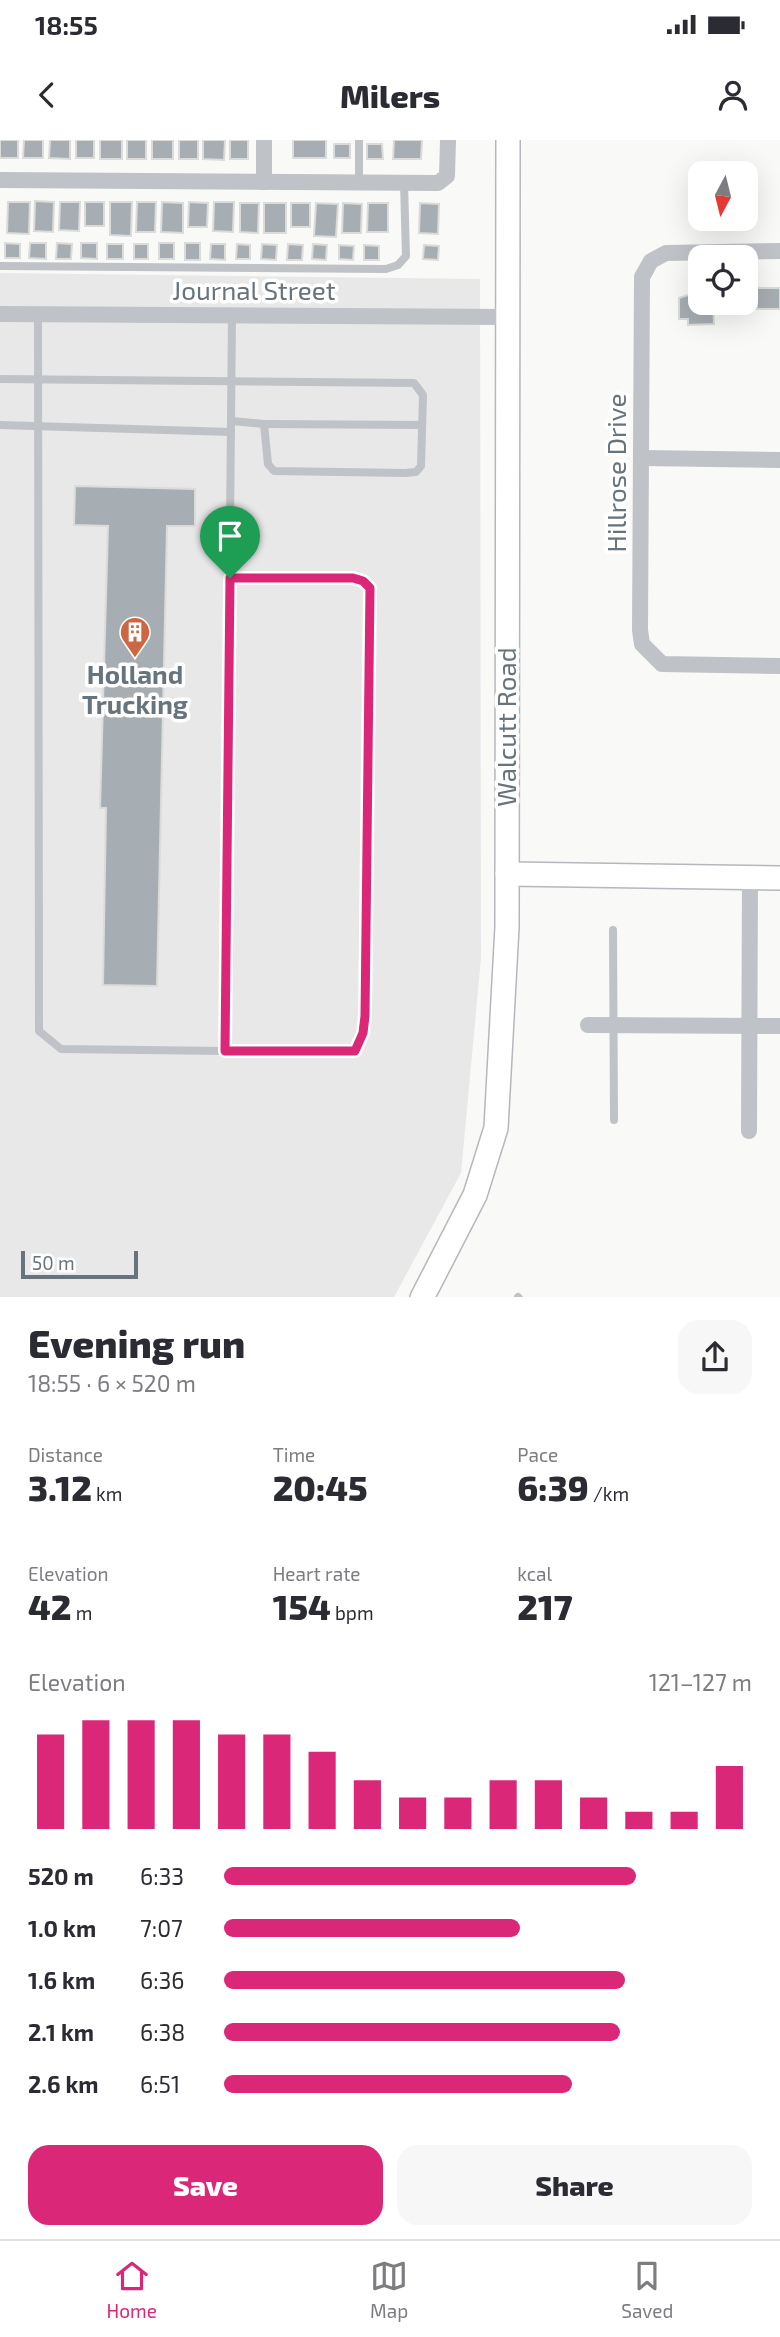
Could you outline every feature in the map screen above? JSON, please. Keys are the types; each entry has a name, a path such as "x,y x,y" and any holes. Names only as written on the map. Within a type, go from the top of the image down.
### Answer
{"street":[{"path":"264,140 264,182"},
{"path":"0,180 439,183 446,179 448,140"},
{"name":"Walcutt Road","path":"422,1297 475,1195 496,1128 507,874 508,140"},
{"name":"Hillrose Drive","path":"780,251 666,253 652,261 642,277 642,644 662,664 780,666"},
{"name":"Journal Street","path":"0,314 507,317"},
{"path":"642,458 780,460"},
{"path":"507,874 780,878"},
{"path":"749,1131 750,878"},
{"path":"588,1025 780,1026"}],"lane":[{"path":"359,140 359,183"},
{"path":"0,266 386,269 398,265 406,256 404,182"},
{"path":"38,314 39,1031 61,1049 355,1051 363,1033 370,588 363,581 353,578 230,578"},
{"path":"225,1051 232,315"},
{"path":"0,379 414,383 423,395 421,466 416,472 405,473 274,471 268,464 264,424"},
{"path":"232,421 264,424 422,425"},
{"path":"0,425 231,432"},
{"path":"613,930 614,1120"}],"shaded area":[{"path":"0,273 480,279 481,958 461,1173 394,1297 0,1297"}],"building":[{"path":"0,140 18,140 18,158 0,158"},
{"path":"24,140 43,140 43,158 23,158"},
{"path":"50,140 70,140 70,159 49,158"},
{"path":"76,140 94,140 94,158 76,158"},
{"path":"100,140 122,140 122,159 100,159"},
{"path":"127,140 146,140 146,159 127,159"},
{"path":"152,140 173,140 173,159 152,159"},
{"path":"179,140 198,140 198,159 179,159"},
{"path":"203,140 225,140 224,160 203,159"},
{"path":"230,140 248,140 248,159 230,159"},
{"path":"293,140 326,140 326,158 293,158"},
{"path":"394,140 422,140 421,159 393,159"},
{"path":"334,144 350,144 350,158 334,158"},
{"path":"367,144 382,144 383,159 367,159"},
{"path":"35,201 54,202 53,232 34,231"},
{"path":"8,202 30,202 29,234 7,233"},
{"path":"60,202 80,202 79,231 59,230"},
{"path":"85,202 104,202 104,226 85,226"},
{"path":"110,202 132,202 131,236 110,235"},
{"path":"137,202 156,202 155,232 136,232"},
{"path":"162,202 183,203 183,233 161,232"},
{"path":"189,202 208,203 207,227 188,227"},
{"path":"214,202 234,202 233,232 213,231"},
{"path":"240,203 259,203 258,233 240,232"},
{"path":"264,203 286,203 286,233 264,233"},
{"path":"291,203 310,203 310,227 291,227"},
{"path":"316,203 338,204 336,237 314,236"},
{"path":"343,203 362,204 361,233 342,233"},
{"path":"368,203 388,203 388,232 367,232"},
{"path":"420,203 439,204 438,234 419,233"},
{"path":"5,243 20,244 20,258 5,258"},
{"path":"30,243 46,243 46,259 29,258"},
{"path":"57,243 72,244 71,259 56,259"},
{"path":"81,243 97,243 97,259 81,258"},
{"path":"159,243 174,243 174,259 159,259"},
{"path":"185,243 200,243 200,260 185,260"},
{"path":"107,244 123,244 123,259 107,259"},
{"path":"134,244 148,244 148,259 134,259"},
{"path":"211,244 225,244 225,260 210,259"},
{"path":"237,244 250,245 250,259 236,259"},
{"path":"262,244 277,245 276,260 261,259"},
{"path":"288,244 303,245 302,260 287,260"},
{"path":"313,244 327,245 326,260 312,259"},
{"path":"339,245 354,246 353,260 339,259"},
{"path":"364,245 379,246 379,260 364,260"},
{"path":"424,245 439,246 438,260 423,259"},
{"path":"758,288 780,288 780,309 758,309"},
{"path":"688,295 688,315 714,315 714,324 688,325 688,319 679,319 679,298"},
{"name":"Holland Trucking","path":"75,486 195,489 195,526 167,526 157,986 103,985 106,808 100,808 108,526 74,525"}],"place":[{"name":"Holland Trucking","path":"135,659"}],"route":[{"path":"230,578 353,578 363,581 370,588 365,1016 363,1033 355,1051 225,1051 230,578"}]}
